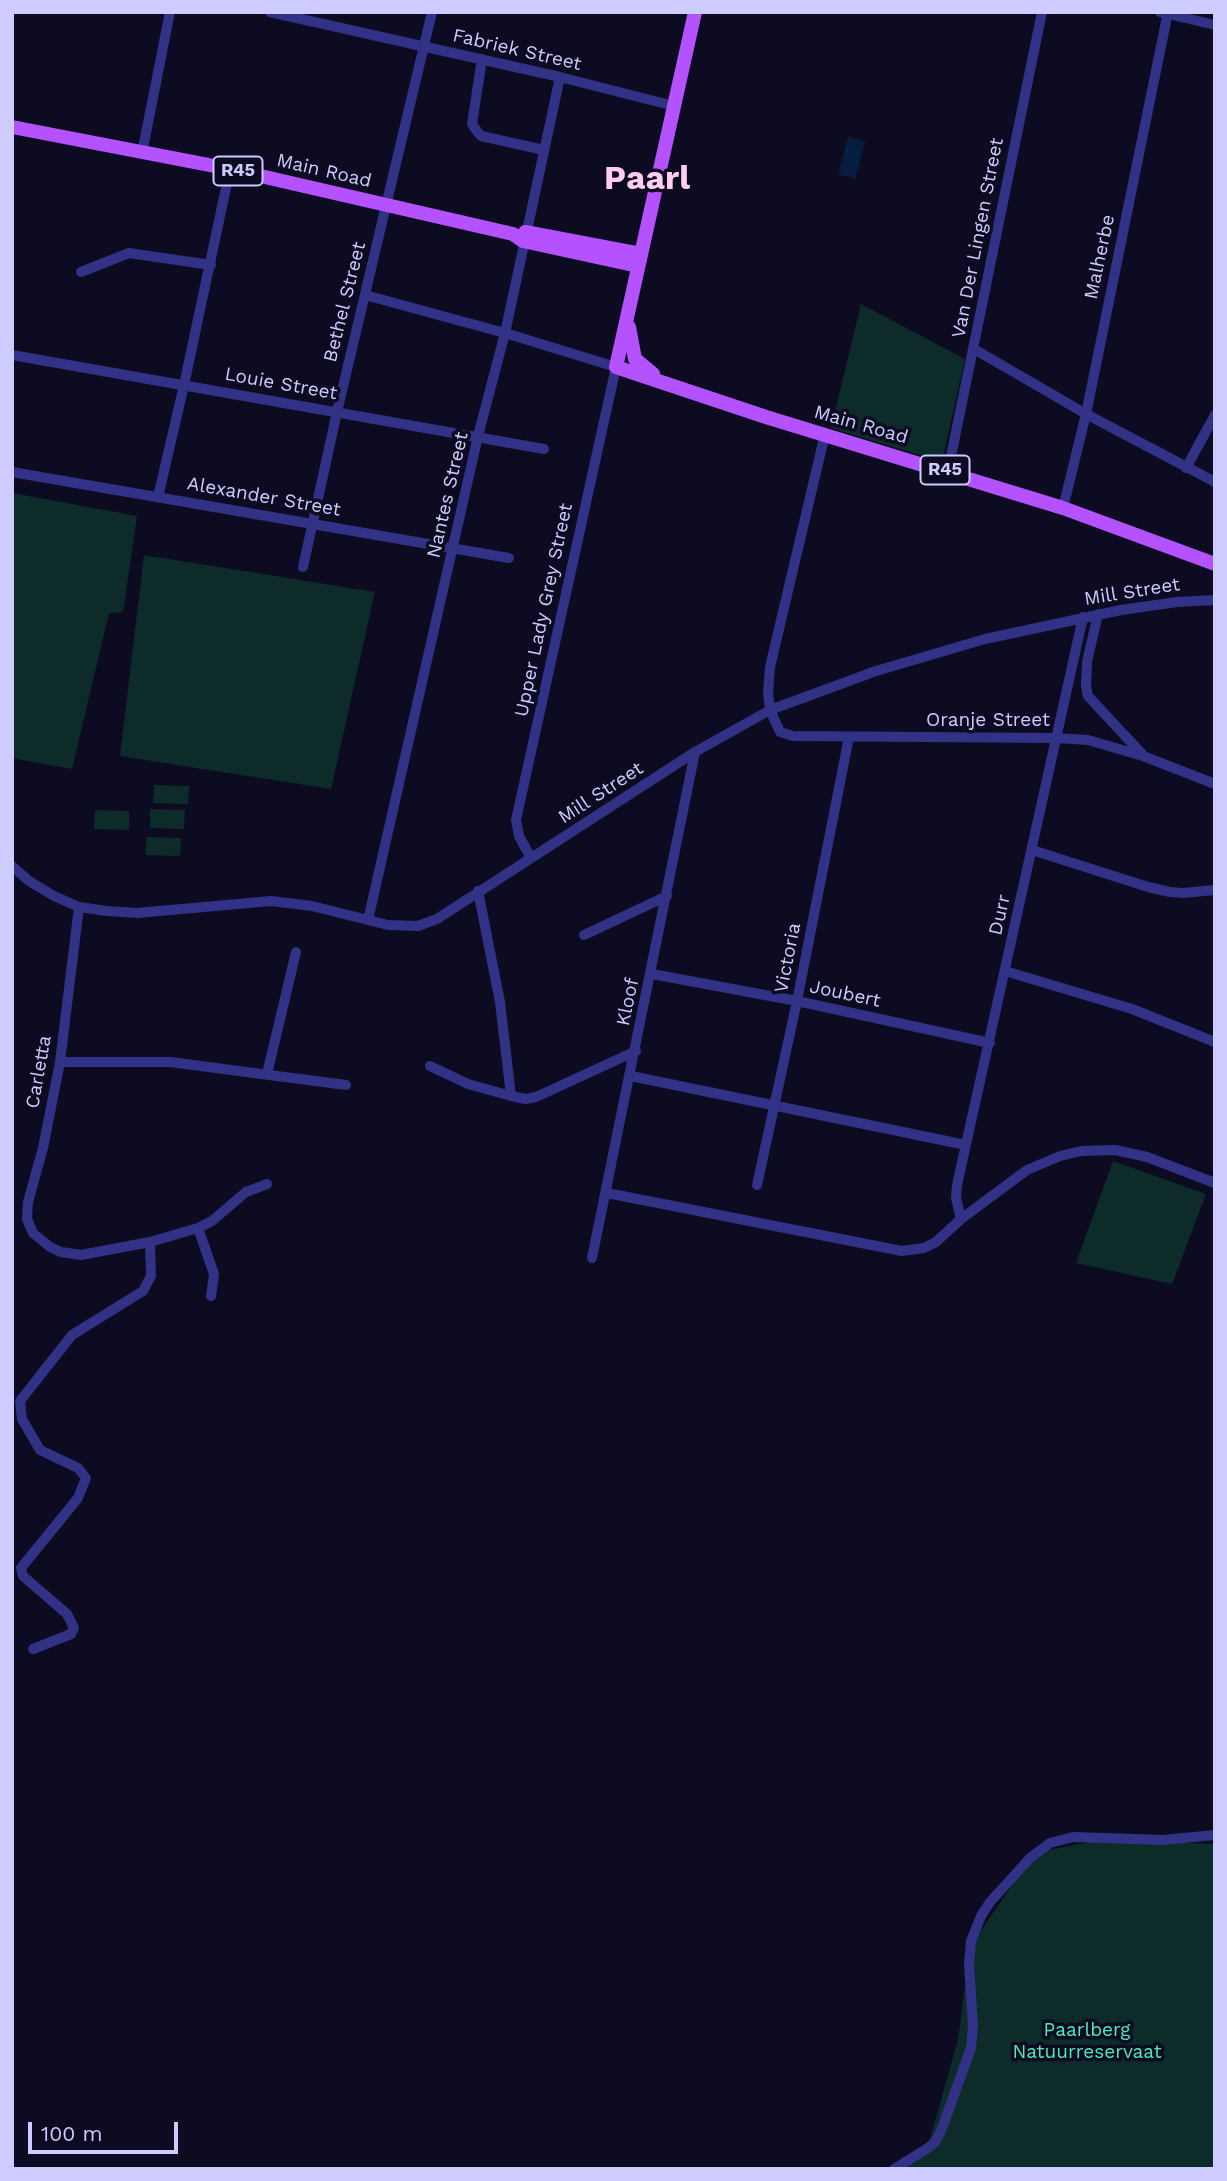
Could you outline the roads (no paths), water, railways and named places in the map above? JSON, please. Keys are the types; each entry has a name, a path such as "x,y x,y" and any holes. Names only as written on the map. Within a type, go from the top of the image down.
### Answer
{"main road":[{"path":"615,367 695,12"},
{"name":"Main Road","path":"12,127 230,169 521,235"},
{"name":"R45","path":"521,235 639,260"},
{"path":"628,311 630,342 635,359 646,370 669,383"},
{"name":"Main Road","path":"615,367 1063,508 1215,564"}],"street":[{"path":"142,153 170,12"},
{"name":"Fabriek Street","path":"270,12 560,77 674,106"},
{"name":"Bethel Street","path":"303,567 432,12"},
{"name":"Van Der Lingen Street","path":"948,471 1042,12"},
{"path":"1165,13 1215,25"},
{"name":"Malherbe","path":"1063,508 1086,414 1165,13"},
{"path":"482,59 472,124 476,130 481,136 544,150"},
{"name":"Nantes Street","path":"368,920 478,436 505,333 521,235 560,77"},
{"path":"158,497 230,169"},
{"path":"81,272 129,253 211,265"},
{"path":"365,295 505,333 615,367"},
{"path":"974,349 1086,414 1215,482"},
{"name":"Louie Street","path":"12,355 544,449"},
{"name":"Upper Lady Grey Street","path":"531,858 519,836 516,820 615,367"},
{"path":"1186,468 1215,415"},
{"path":"770,710 770,667 825,434"},
{"name":"Alexander Street","path":"12,472 509,558"},
{"name":"Mill Street","path":"12,866 40,888 79,906 137,913 271,901 312,906 402,927 425,924 695,752 770,710 846,681 985,639 1098,614 1177,602 1215,600"},
{"path":"1098,614 1087,662 1088,696 1143,756"},
{"name":"Durr","path":"961,1219 956,1198 957,1185 1083,617"},
{"name":"Oranje Street","path":"770,710 783,734 1057,738 1099,743 1143,756 1215,784"},
{"name":"Victoria","path":"757,1185 797,1002 849,737"},
{"name":"Kloof","path":"592,1258 652,974 695,752"},
{"path":"1032,850 1170,892 1215,890"},
{"path":"478,891 500,1002 511,1096"},
{"path":"584,935 667,896"},
{"name":"Carletta","path":"79,906 60,1062 43,1148 28,1202 27,1219 33,1233 50,1248 81,1255 150,1242 198,1228 246,1192 267,1184"},
{"path":"267,1074 296,952"},
{"path":"1005,971 1132,1009 1215,1041"},
{"name":"Joubert","path":"652,974 989,1043"},
{"path":"430,1066 468,1084 526,1099 536,1097 636,1051"},
{"path":"60,1062 170,1062 346,1085"},
{"path":"631,1076 966,1145"},
{"path":"607,1192 902,1251 924,1248 936,1242 961,1219 1027,1170 1060,1156 1081,1151 1115,1150 1147,1157 1215,1183"},
{"path":"198,1228 214,1273 211,1296"},
{"path":"33,1648 71,1634 74,1625 67,1614 23,1576 21,1567 78,1498 86,1478 78,1468 40,1450 20,1412 20,1401 72,1335 143,1291 151,1276 150,1242"},
{"path":"894,2169 929,2148 941,2131 971,2048 971,1941 990,1902 1030,1858 1050,1843 1073,1837 1163,1840 1215,1835"}],"water":[{"path":"848,137 865,142 855,179 838,174"}],"district":[{"name":"Paarl","path":"647,179"}],"park label":[{"name":"Paarlberg Natuurreservaat","path":"1087,2041"}]}
